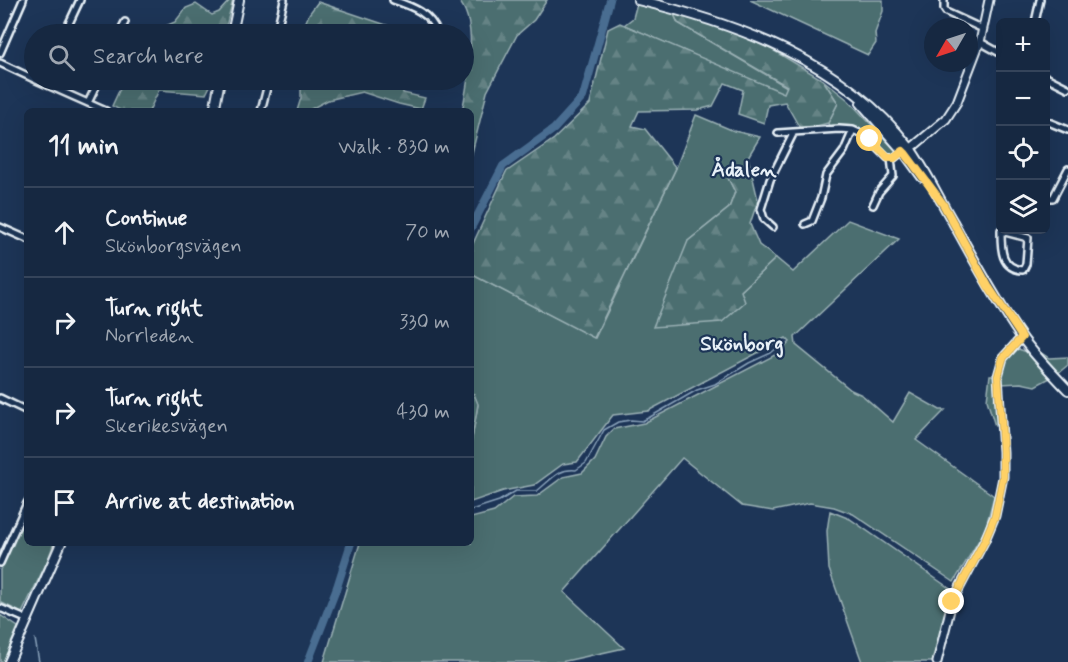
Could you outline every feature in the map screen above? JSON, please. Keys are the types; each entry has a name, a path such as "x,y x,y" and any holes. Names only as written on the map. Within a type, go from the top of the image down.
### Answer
{"main road":[{"path":"234,24 239,0"},
{"path":"638,0 722,23 762,39 807,62 846,87 905,149 943,204 988,286 1022,337 1068,390"},
{"path":"215,108 219,90"},
{"path":"219,108 221,90"},
{"path":"9,662 60,546"}],"street":[{"path":"0,52 24,0"},
{"path":"69,24 80,0"},
{"path":"278,24 284,0"},
{"path":"393,0 422,12 433,24"},
{"path":"944,0 946,12 983,29"},
{"path":"891,158 946,119 957,102 980,42 989,0"},
{"path":"1036,18 1040,0"},
{"path":"980,42 996,51"},
{"path":"0,63 24,74"},
{"path":"1050,79 1068,88"},
{"path":"62,90 99,108"},
{"path":"88,103 94,90"},
{"path":"262,108 267,90"},
{"path":"1050,123 1068,130"},
{"path":"778,133 853,130 866,136 883,154 891,158"},
{"path":"805,224 812,221 819,204 826,174 844,151 853,130"},
{"path":"773,227 767,223 761,209 770,180 794,132"},
{"path":"873,205 879,192 893,176 891,158"},
{"path":"1050,198 1053,198 1068,168"},
{"path":"0,227 24,238"},
{"path":"1001,230 1026,237 1029,240 1023,270 1020,271 1004,260 1001,230"},
{"path":"937,662 952,602 985,540 998,503 1003,477 1003,452 998,376 1003,358 1022,337"},
{"path":"0,398 24,410"},
{"path":"0,562 24,510"},
{"path":"0,608 28,620"}],"green space":[{"path":"230,0 233,0 227,24 170,24 175,22 186,8 196,4 212,15 219,12"},
{"path":"458,0 547,0 534,20 517,35 487,92 474,145 474,108 463,108 466,90 474,90 474,24 469,24 465,10"},
{"path":"750,0 883,0 883,11 875,33 876,43 868,55"},
{"path":"318,2 383,24 305,24"},
{"path":"637,3 673,12 678,23 787,87 784,94 624,25 633,18"},
{"path":"673,12 727,30 773,50 823,80 838,103 828,123 801,130 785,102 768,105 764,123 738,114 743,90 725,83 713,106 698,110 639,111 632,126 645,129 676,168 594,338 474,276 474,241 506,172 554,139 590,104 608,29 620,23 784,93 787,86 678,23"},
{"path":"823,80 848,100 898,153 891,156 870,137 857,129 829,127 828,123 838,103"},
{"path":"119,90 159,90 150,108 112,106"},
{"path":"159,90 208,90 206,94"},
{"path":"301,90 403,90 403,93 425,98 421,108 417,108 362,92 328,100 313,108 298,108"},
{"path":"696,115 734,131 760,137 748,157 751,170 728,178 735,192 729,208 688,241 741,291 776,258 793,272 848,220 899,239 795,337 796,345 851,390 862,395 893,422 910,393 940,410 945,410 916,440 994,496 985,530 954,582 853,514 834,507 810,503 773,511 742,506 682,458 564,592 624,648 561,662 324,662 359,546 474,546 474,517 494,512 513,497 537,496 563,477 582,473 595,460 606,437 614,429 644,423 779,353 790,342 786,338 648,411 613,415 577,462 563,464 534,485 503,491 474,501 474,427 478,405 474,394 474,276 595,338 676,168"},
{"path":"751,170 758,200 750,224 759,245 776,258 741,291 745,302 722,322 653,327 688,241 729,208 735,192 728,178"},
{"path":"1034,348 1049,358 1068,357 1068,365 1057,374"},
{"path":"1018,349 1027,352 1050,378 1035,386 1021,383 1001,384 1005,364"},
{"path":"990,375 995,375 998,425 995,426 987,400"},
{"path":"474,394 478,404 474,427"},
{"path":"830,511 850,519 952,590 934,662 862,662 829,569 827,531"},
{"path":"24,518 24,546 53,546 22,613 0,602 0,570"},
{"path":"0,615 18,627 3,662 0,662"}],"waterway":[{"path":"474,222 503,166 554,129 583,97 610,0"},
{"path":"474,509 499,501 516,491 537,491 559,473 576,470 586,463 604,430 618,422 642,421 771,353 785,341"},
{"path":"308,662 350,546"},
{"path":"35,639 39,662"}],"district":[{"name":"Ådalen","path":"744,170"},
{"name":"Skönborg","path":"742,344"}],"route":[{"path":"870,139 888,158 894,158 903,151 905,153 943,204 988,286 1022,337 1003,358 998,376 1003,477 995,516 952,602"}]}
